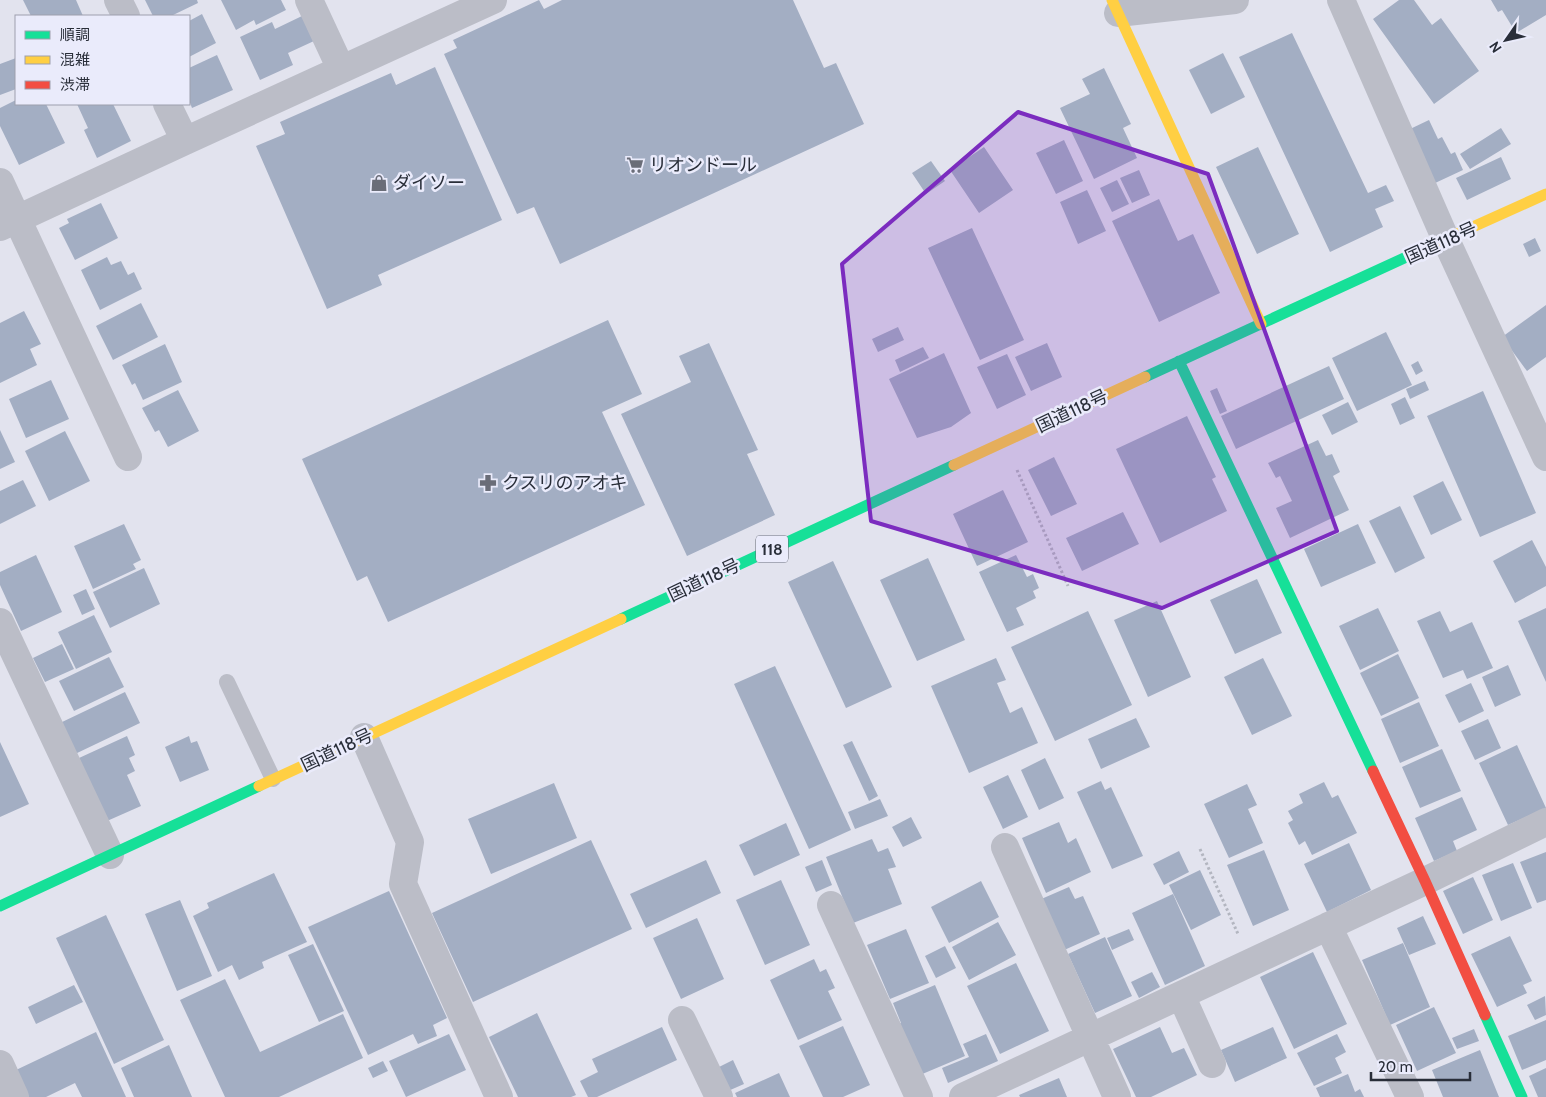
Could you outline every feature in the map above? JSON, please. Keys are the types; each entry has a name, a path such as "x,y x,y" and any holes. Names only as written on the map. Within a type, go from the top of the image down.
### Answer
{"main road":[{"path":"1115,6 1261,324"},
{"name":"国道118号","path":"0,906 1179,361 1546,194"},
{"path":"1179,361 1425,881 1522,1097"}],"street":[{"path":"118,0 126,15"},
{"path":"309,0 341,69"},
{"path":"8,223 493,0"},
{"path":"1115,6 1235,0"},
{"path":"1341,0 1446,240 1546,457"},
{"path":"167,105 185,141"},
{"path":"0,182 8,223 128,457"},
{"path":"0,622 110,855"},
{"path":"364,737 410,842 403,884 499,1097"},
{"path":"963,1097 1005,1088 1090,1038 1425,881 1546,822"},
{"path":"1006,847 1118,1097"},
{"path":"831,905 919,1097"},
{"path":"1328,926 1410,1097"},
{"path":"1181,995 1212,1064"},
{"path":"682,1020 719,1097"},
{"path":"0,1064 15,1097"}],"lane":[{"path":"227,682 274,779"}],"path":[{"path":"1005,442 1068,586"},
{"path":"1200,849 1251,962"}],"highlighted area":[{"path":"1018,112 1208,174 1337,531 1162,608 871,521 842,264"}],"building":[{"path":"23,0 76,0 83,15 30,15"},
{"path":"145,0 197,0 198,3 173,15 152,15"},
{"path":"221,0 281,0 286,10 256,25 254,20 236,30"},
{"name":"リオンドール","path":"539,0 544,9 562,0 793,0 824,68 836,63 864,124 560,264 534,207 517,214 444,54 457,48 453,40"},
{"path":"1399,0 1414,0 1432,25 1441,18 1479,71 1434,104 1373,19"},
{"path":"1491,0 1546,0 1546,15 1516,33 1502,10 1498,12"},
{"path":"202,14 216,43 190,56 190,20"},
{"path":"302,16 314,41 288,53 293,65 260,80 240,37 272,22 275,29"},
{"path":"1292,33 1368,193 1386,185 1394,201 1375,209 1383,227 1330,252 1239,57"},
{"path":"1223,53 1245,97 1211,114 1189,70"},
{"path":"217,55 233,90 192,108 190,103 190,68"},
{"path":"15,58 15,89 0,95 0,64"},
{"name":"ダイソー","path":"435,67 502,220 378,275 382,285 327,309 256,146 285,134 280,122 391,73 396,85"},
{"path":"1104,68 1131,124 1123,128 1137,158 1094,179 1060,108 1090,94 1082,79"},
{"path":"15,100 15,105 46,105 65,143 19,165 0,126 0,108"},
{"path":"77,105 113,105 131,141 97,158 84,130 88,128"},
{"path":"1429,120 1438,139 1442,137 1451,154 1455,152 1463,170 1433,184 1408,130"},
{"path":"1501,128 1511,144 1470,169 1460,154"},
{"path":"1064,140 1083,181 1056,194 1036,153"},
{"path":"984,147 1013,190 979,213 950,170"},
{"path":"1258,147 1299,234 1257,254 1216,167"},
{"path":"1501,157 1511,179 1467,200 1456,178"},
{"path":"931,161 945,181 926,194 912,173"},
{"path":"1139,170 1150,195 1132,203 1120,178"},
{"path":"1117,180 1129,204 1112,212 1100,188"},
{"path":"1087,190 1106,231 1078,244 1060,202"},
{"path":"1159,199 1178,241 1193,234 1220,293 1159,322 1112,221"},
{"path":"101,203 118,238 75,260 59,228 69,223 67,219"},
{"path":"972,228 1024,340 980,360 928,248"},
{"path":"1535,238 1541,251 1529,257 1523,244"},
{"path":"107,257 111,265 121,261 128,275 134,272 142,289 100,310 81,270"},
{"path":"141,303 158,337 113,360 96,326"},
{"path":"1546,305 1546,357 1527,371 1502,337"},
{"path":"24,311 41,344 30,349 37,365 0,383 0,323"},
{"path":"608,320 642,394 602,412 645,505 388,622 367,576 357,581 302,459"},
{"path":"898,327 904,340 878,352 872,339"},
{"path":"1386,332 1412,385 1357,411 1332,358"},
{"path":"709,343 758,450 747,454 775,515 687,556 621,414 691,382 679,356"},
{"path":"1047,343 1062,377 1031,391 1015,357"},
{"path":"165,344 182,382 143,400 135,383 132,385 122,365"},
{"path":"923,347 929,358 900,372 895,360"},
{"path":"944,353 971,413 951,427 917,438 889,379"},
{"path":"1007,354 1026,395 997,409 977,367"},
{"path":"1418,361 1423,371 1416,375 1411,365"},
{"path":"1329,366 1344,399 1236,449 1221,416"},
{"path":"51,380 69,419 26,438 9,399"},
{"path":"1425,381 1429,390 1410,399 1406,389"},
{"path":"1217,388 1227,411 1220,414 1210,391"},
{"path":"178,390 199,431 168,447 159,430 155,432 142,408"},
{"path":"1483,391 1536,513 1480,537 1427,416"},
{"path":"1405,397 1415,418 1400,425 1391,404"},
{"path":"1348,402 1358,422 1332,435 1322,415"},
{"path":"1187,416 1216,477 1212,479 1227,511 1160,543 1116,449"},
{"path":"0,430 15,462 0,469"},
{"path":"65,431 90,481 49,501 25,451"},
{"path":"1318,440 1326,456 1332,454 1340,472 1333,476 1349,510 1290,538 1276,508 1292,501 1280,476 1276,478 1268,463"},
{"path":"1054,457 1077,504 1051,516 1028,470"},
{"path":"23,480 36,506 0,524 0,491"},
{"path":"1443,481 1462,520 1431,535 1413,496"},
{"path":"1003,490 1028,542 977,566 953,514"},
{"path":"1400,506 1425,558 1395,573 1369,521"},
{"path":"1123,512 1139,544 1082,571 1066,538"},
{"path":"124,524 141,560 133,564 136,569 93,589 74,546"},
{"path":"1358,524 1376,563 1321,587 1304,549"},
{"path":"1532,540 1546,567 1546,586 1515,603 1493,561"},
{"path":"36,555 62,612 21,631 0,585 0,572"},
{"path":"1016,555 1027,577 1033,574 1039,588 1033,591 1036,598 1016,608 1024,625 1007,632 979,572"},
{"path":"928,558 965,640 917,661 880,580"},
{"path":"833,561 892,687 846,708 788,582"},
{"path":"144,568 160,604 110,628 93,592"},
{"path":"1257,579 1282,633 1235,654 1210,600"},
{"path":"86,589 95,609 82,615 73,595"},
{"path":"1157,601 1191,677 1148,697 1114,620"},
{"path":"1378,608 1399,651 1360,670 1339,626"},
{"path":"1546,608 1546,682 1518,621"},
{"path":"1088,611 1132,705 1055,741 1011,647"},
{"path":"1440,611 1450,632 1472,622 1493,668 1467,679 1463,670 1443,678 1417,621"},
{"path":"94,615 112,652 76,669 58,632"},
{"path":"62,644 74,669 45,682 33,658"},
{"path":"1398,654 1419,698 1381,716 1360,673"},
{"path":"109,657 124,687 74,711 59,681"},
{"path":"996,658 1006,680 997,683 1010,713 1022,707 1038,743 969,773 931,686"},
{"path":"1263,658 1292,716 1252,735 1224,677"},
{"path":"1508,665 1521,695 1495,707 1482,677"},
{"path":"775,666 851,830 809,849 734,684"},
{"path":"1471,683 1484,711 1459,723 1445,695"},
{"path":"125,692 140,723 75,754 60,723"},
{"path":"1419,702 1439,746 1400,763 1381,719"},
{"path":"1136,718 1150,747 1101,769 1088,739"},
{"path":"1488,719 1501,748 1475,760 1461,731"},
{"path":"127,736 135,755 129,758 135,771 127,775 141,806 107,821 79,758"},
{"path":"189,736 191,743 197,741 209,770 180,782 165,747"},
{"path":"852,741 878,796 869,801 843,745"},
{"path":"0,742 29,804 0,817"},
{"path":"1517,745 1546,808 1508,825 1479,763"},
{"path":"1442,749 1461,791 1420,808 1402,767"},
{"path":"1045,758 1064,798 1039,810 1021,770"},
{"path":"1008,775 1028,817 1003,829 983,787"},
{"path":"1101,781 1105,790 1111,787 1143,856 1112,869 1077,792"},
{"path":"1324,782 1332,798 1338,795 1357,833 1312,855 1305,841 1299,845 1288,823 1293,820 1288,811 1303,803 1299,794"},
{"path":"554,783 577,838 491,874 468,819"},
{"path":"1247,784 1257,805 1248,809 1263,843 1229,858 1204,804"},
{"path":"1462,797 1477,830 1453,841 1457,851 1434,861 1415,818"},
{"path":"880,799 888,816 855,829 848,812"},
{"path":"911,817 922,838 903,847 892,827"},
{"path":"1059,822 1068,843 1076,838 1091,872 1046,893 1022,838"},
{"path":"786,823 800,855 754,876 739,845"},
{"path":"872,839 878,852 888,848 896,867 888,869 902,904 853,923 826,857"},
{"path":"591,840 632,929 473,1002 432,913"},
{"path":"1349,843 1371,890 1327,912 1304,864"},
{"path":"1264,850 1289,910 1253,926 1227,865"},
{"path":"1179,851 1189,872 1164,885 1153,864"},
{"path":"1546,852 1546,900 1537,903 1520,862"},
{"path":"706,860 721,893 646,928 630,894"},
{"path":"822,860 832,885 816,892 805,867"},
{"path":"1513,863 1532,908 1501,921 1482,875"},
{"path":"1200,870 1221,915 1191,930 1169,885"},
{"path":"274,873 307,942 262,962 264,968 239,980 232,965 218,972 193,916 209,908 207,903"},
{"path":"1473,877 1493,920 1463,934 1443,891"},
{"path":"781,880 810,945 765,965 736,900"},
{"path":"981,881 999,917 949,943 931,907"},
{"path":"1069,887 1075,899 1083,896 1100,934 1062,951 1039,900"},
{"path":"389,891 447,1018 433,1025 437,1036 418,1044 413,1034 368,1055 308,927"},
{"path":"1173,894 1205,966 1165,985 1132,913"},
{"path":"180,900 212,976 177,991 145,914"},
{"path":"106,915 164,1040 114,1064 56,938"},
{"path":"1423,916 1436,944 1409,955 1397,928"},
{"path":"697,918 724,979 681,999 653,938"},
{"path":"998,922 1016,955 969,980 952,947"},
{"path":"906,929 929,983 890,999 867,945"},
{"path":"1129,929 1134,940 1112,950 1107,938"},
{"path":"1510,936 1532,981 1523,985 1527,993 1497,1007 1471,954"},
{"path":"1105,937 1132,996 1095,1013 1068,954"},
{"path":"1403,943 1430,1007 1390,1025 1362,960"},
{"path":"313,944 344,1011 319,1022 288,955"},
{"path":"945,946 956,968 936,978 925,956"},
{"path":"1313,952 1347,1024 1294,1049 1260,977"},
{"path":"814,959 820,972 826,969 835,988 828,991 842,1020 798,1040 770,980"},
{"path":"1016,963 1049,1031 1000,1054 967,986"},
{"path":"1152,972 1160,987 1139,998 1131,982"},
{"path":"225,979 260,1052 343,1014 363,1058 279,1097 225,1097 180,1000"},
{"path":"74,985 83,1002 36,1024 28,1007"},
{"path":"935,985 965,1056 920,1075 898,1024 901,1023 893,1003"},
{"path":"1545,996 1546,1015 1535,1020 1527,1005"},
{"path":"1434,1007 1456,1053 1417,1071 1396,1025"},
{"path":"537,1013 576,1095 571,1097 518,1097 489,1037"},
{"path":"1546,1020 1546,1060 1522,1070 1508,1036"},
{"path":"843,1026 870,1085 843,1097 823,1097 799,1046"},
{"path":"662,1027 677,1060 597,1097 588,1097 580,1081 598,1072 592,1059"},
{"path":"1160,1027 1172,1053 1184,1048 1197,1075 1151,1097 1136,1097 1113,1049"},
{"path":"1273,1027 1287,1058 1235,1082 1221,1050"},
{"path":"1474,1029 1479,1041 1457,1049 1452,1038"},
{"path":"96,1032 126,1097 82,1097 75,1083 46,1097 29,1097 16,1070"},
{"path":"449,1034 466,1070 406,1097 389,1061"},
{"path":"986,1034 998,1061 948,1083 942,1068 969,1057 963,1044"},
{"path":"1337,1034 1346,1052 1335,1058 1342,1073 1314,1086 1297,1053"},
{"path":"169,1045 192,1097 134,1097 121,1068"},
{"path":"1480,1050 1499,1097 1443,1097 1432,1070"},
{"path":"733,1060 744,1084 728,1091 717,1068"},
{"path":"383,1061 388,1071 373,1078 368,1068"},
{"path":"1546,1068 1546,1097 1538,1097 1529,1076"},
{"path":"779,1073 790,1097 737,1097 735,1093"},
{"path":"1348,1074 1355,1092 1360,1089 1364,1097 1320,1097 1316,1088"},
{"path":"1059,1078 1067,1097 1020,1097 1019,1095"}],"traffic: fast":[{"path":"1145,377 1426,248"},
{"path":"1179,361 1373,771"},
{"path":"621,619 954,465"},
{"path":"0,906 259,786"},
{"path":"1485,1015 1522,1097"}],"traffic: slow":[{"path":"1112,0 1261,324"},
{"path":"1426,248 1546,194"},
{"path":"954,465 1145,377"},
{"path":"259,786 621,619"}],"traffic: jam":[{"path":"1373,771 1485,1015"}],"place":[{"name":"リオンドール","path":"635,165"},
{"name":"ダイソー","path":"379,183"},
{"name":"クスリのアオキ","path":"488,483"}]}
